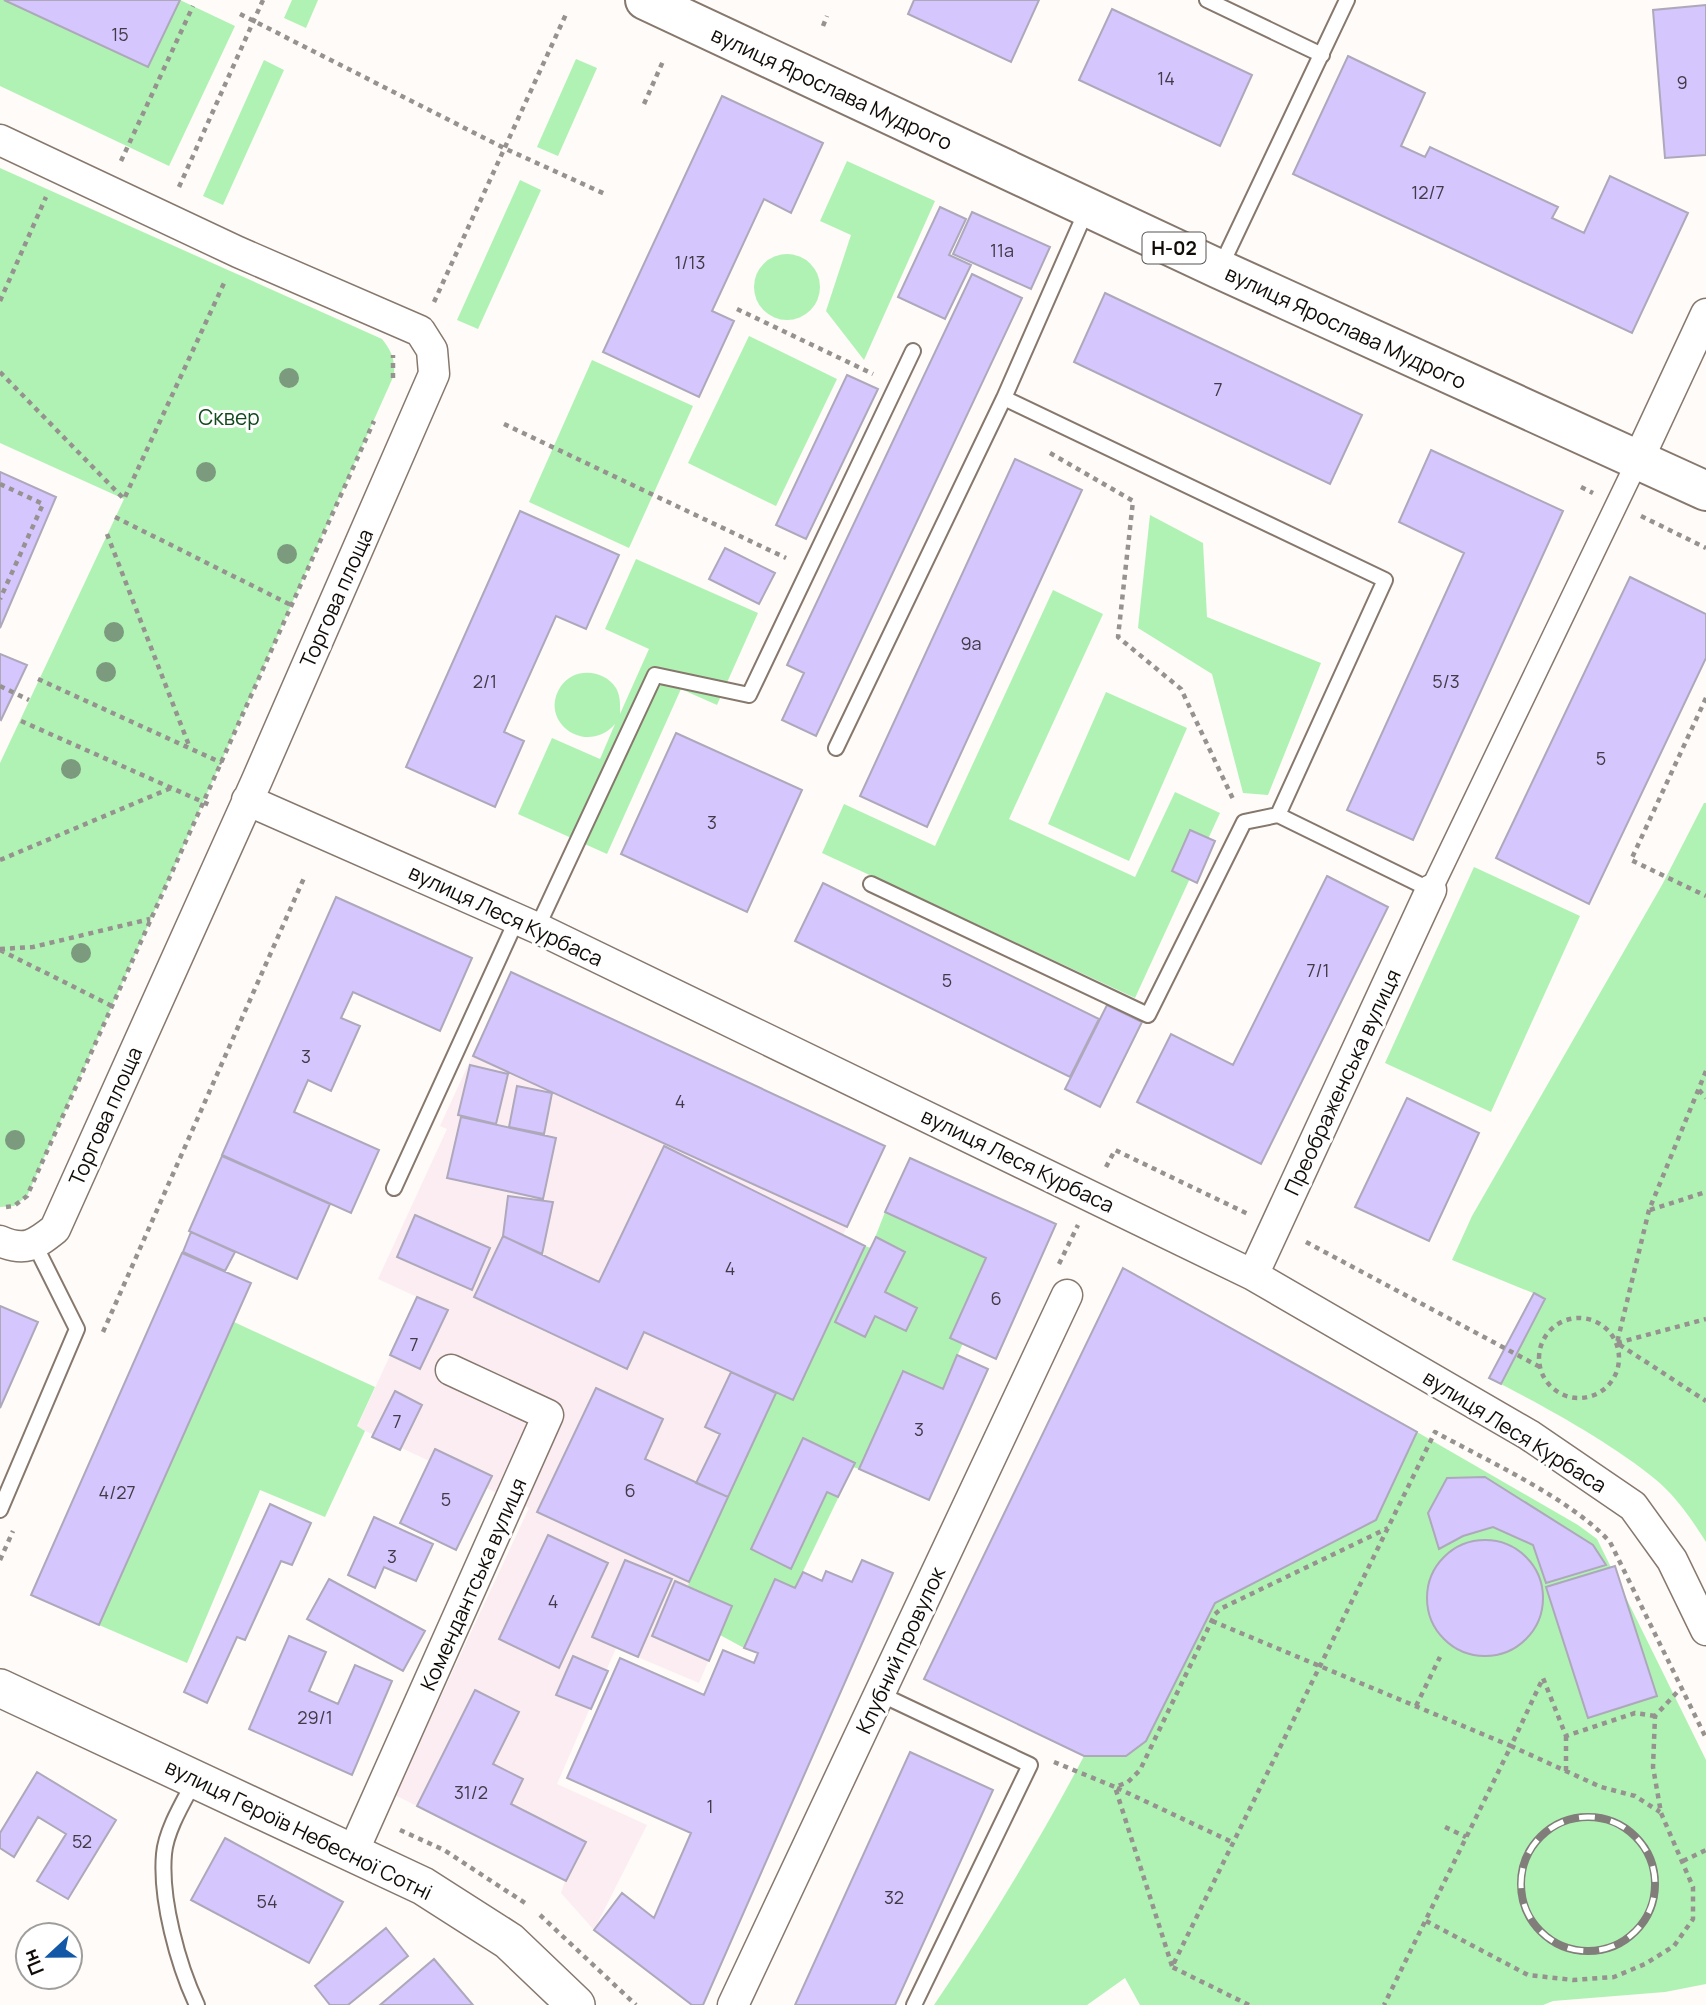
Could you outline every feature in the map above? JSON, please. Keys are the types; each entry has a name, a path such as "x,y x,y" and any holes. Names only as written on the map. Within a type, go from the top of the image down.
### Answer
{"main road":[{"name":"вулиця Ярослава Мудрого","path":"645,0 1219,269 1706,491"}],"street":[{"path":"0,140 238,252 420,331"},
{"path":"1431,890 1706,314"},
{"name":"Торгова площа","path":"35,1245 55,1229 248,799 434,374 432,350 420,331"},
{"name":"вулиця Леся Курбаса","path":"248,799 527,923 1253,1275 1529,1435 1633,1506 1672,1560 1706,1630"},
{"name":"Преображенська вулиця","path":"1253,1275 1431,890"},
{"path":"0,1241 12,1246 35,1245"},
{"name":"Клубний провулок","path":"733,2005 1067,1295"},
{"name":"Комендантська вулиця","path":"353,1852 548,1415 451,1370"},
{"name":"вулиця Героїв Небесної Сотні","path":"0,1688 423,1886 509,1941 576,2005"}],"lane":[{"path":"1207,0 1322,55"},
{"path":"1219,269 1347,0"},
{"path":"836,748 1004,398 1088,208"},
{"path":"394,1188 655,675 749,695 913,351"},
{"path":"1004,398 1385,580 1278,815"},
{"path":"871,884 1147,1015 1244,822 1278,815 1431,890"},
{"path":"0,1510 77,1329 35,1245"},
{"path":"880,1694 1030,1765 914,2005"},
{"path":"196,1778 178,1812 164,1853 167,1912 186,1982 197,2005"}],"path":[{"path":"166,217 263,0"},
{"path":"108,190 193,6"},
{"path":"420,331 506,149 566,12"},
{"path":"240,14 506,149 605,194"},
{"path":"823,26 827,16"},
{"path":"645,104 664,59"},
{"path":"0,301 50,190"},
{"path":"0,372 124,499 238,252"},
{"path":"737,309 896,386"},
{"path":"388,388 394,375 395,360 392,351"},
{"path":"0,1208 14,1206 27,1196 377,413"},
{"path":"504,424 809,569"},
{"path":"1050,453 1133,501 1118,637 1181,689 1244,822"},
{"path":"0,484 43,504 0,599"},
{"path":"115,517 291,605"},
{"path":"107,534 190,749"},
{"path":"38,679 221,763 248,799"},
{"path":"0,686 29,700"},
{"path":"1706,698 1631,860 1706,896"},
{"path":"21,721 203,802 248,799"},
{"path":"0,860 172,788"},
{"path":"99,1340 304,878"},
{"path":"0,950 33,947 150,919"},
{"path":"0,950 112,1006"},
{"path":"1706,1071 1649,1210 1617,1343 1618,1369 1612,1381 1592,1396 1579,1398 1566,1395 1554,1389 1545,1379 1540,1367 1539,1353 1543,1340 1551,1329 1562,1321 1588,1318 1610,1332 1617,1343 1706,1401"},
{"path":"1699,1090 1706,1098"},
{"path":"1649,1210 1706,1192"},
{"path":"1617,1343 1706,1319"},
{"path":"1172,1967 1435,1432 1595,1525 1610,1542 1706,1738"},
{"path":"0,1560 17,1523"},
{"path":"1115,1787 1128,1782 1140,1770 1212,1621 1222,1608 1388,1528"},
{"path":"1212,1621 1511,1746 1601,1787 1635,1796 1661,1813"},
{"path":"1416,1706 1440,1657"},
{"path":"1384,2005 1543,1678 1566,1736 1566,1772"},
{"path":"1426,1921 1528,1975 1573,1980 1614,1977 1645,1964 1674,1946 1693,1919 1693,1887 1661,1813 1653,1767 1655,1716 1681,1688"},
{"path":"1566,1736 1635,1713 1655,1716"},
{"path":"1030,1765 1045,1758 1115,1787 1234,1843"},
{"path":"1115,1787 1172,1967 1249,2005"},
{"path":"1445,1827 1466,1837"},
{"path":"1683,1861 1706,1850"}],"shaded area":[{"path":"511,972 885,1146 843,1235 865,1246 793,1400 776,1393 732,1606 699,1683 616,1648 557,1784 647,1825 594,1930 561,1893 565,1881 395,1795 529,1508 357,1427 417,1297 378,1279 447,1129 440,1126"}],"green space":[{"path":"0,0 148,67 180,0 235,26 169,166 0,86"},
{"path":"292,0 318,0 306,28 284,18"},
{"path":"576,59 597,68 558,156 537,147"},
{"path":"264,60 284,70 223,205 203,196"},
{"path":"847,161 935,201 864,360 826,311 851,235 820,221"},
{"name":"Сквер","path":"0,168 382,339 392,356 394,375 27,1196 14,1206 0,1207 0,763 124,499 0,443"},
{"path":"520,180 541,190 478,329 457,320"},
{"path":"787,254 800,257 810,264 817,274 820,287 817,300 810,310 800,317 787,320 774,317 764,310 757,300 754,287 757,274 764,264 774,257"},
{"path":"749,336 837,379 776,506 688,463"},
{"path":"592,360 693,406 629,548 529,502"},
{"path":"1150,515 1203,543 1207,617 1321,663 1268,795 1243,793 1212,674 1138,628"},
{"path":"636,559 758,613 717,705 681,689 607,854 518,814 552,738 600,759 615,724 603,733 591,737 579,736 560,722 555,711 555,699 561,686 573,676 581,673 597,674 616,688 620,714 649,649 605,629"},
{"path":"1053,590 1103,614 1009,819 1135,877 1175,792 1220,813 1135,998 822,853 844,804 935,846"},
{"path":"1106,692 1187,728 1129,861 1048,824"},
{"path":"1704,803 1706,1542 1670,1493 1637,1465 1575,1425 1489,1378 1533,1293 1452,1260 1472,1216 1662,885"},
{"path":"1474,867 1580,916 1491,1112 1385,1063"},
{"path":"885,1212 986,1258 950,1337 963,1343 943,1389 902,1371 859,1469 853,1467 795,1588 744,1648 720,1635 732,1606 688,1587 689,1582 776,1393 793,1400 865,1246 871,1248"},
{"path":"234,1322 375,1387 357,1426 365,1431 325,1517 260,1490 187,1663 99,1625"},
{"path":"1417,1432 1578,1525 1597,1539 1706,1760 1706,1984 1665,1992 1553,2001 1543,2005 1140,2005 1125,1978 1087,2005 934,2005 1012,1883 1084,1756 1126,1756 1146,1741 1215,1603 1376,1520"}],"building":[{"path":"4,0 180,0 148,67"},
{"path":"914,0 1039,0 1011,62 908,14"},
{"path":"1706,5 1706,155 1665,158 1653,10"},
{"path":"1112,9 1252,75 1220,146 1079,80"},
{"path":"1348,56 1425,93 1401,146 1425,157 1430,147 1558,207 1552,218 1584,233 1610,176 1688,213 1632,333 1293,174"},
{"path":"722,96 823,143 791,213 764,199 712,311 734,321 699,397 603,352"},
{"path":"940,207 966,219 949,255 971,265 945,319 898,297"},
{"path":"972,212 1050,247 1031,289 953,254"},
{"path":"972,274 1022,298 816,736 782,720 804,673 787,665"},
{"path":"1105,293 1362,415 1330,484 1074,362"},
{"path":"847,375 878,389 806,539 776,525"},
{"path":"1431,450 1563,511 1413,840 1347,810 1464,553 1399,522"},
{"path":"1015,459 1082,490 927,827 860,796"},
{"path":"0,472 56,497 0,628"},
{"path":"520,511 619,555 586,629 556,616 504,732 524,741 495,807 406,767"},
{"path":"725,548 775,573 759,604 709,579"},
{"path":"1630,577 1706,614 1706,658 1589,904 1496,858"},
{"path":"0,654 27,665 1,720 0,719"},
{"path":"676,733 802,790 747,912 621,854"},
{"path":"1190,830 1215,841 1197,883 1172,871"},
{"path":"1327,876 1388,907 1261,1164 1137,1102 1171,1034 1233,1065"},
{"path":"823,883 1099,1019 1070,1077 795,941"},
{"path":"336,897 472,958 440,1031 353,992 341,1018 360,1026 331,1091 308,1080 294,1112 379,1150 351,1213 222,1155"},
{"path":"511,972 885,1146 847,1227 473,1056"},
{"path":"1107,1005 1142,1022 1100,1107 1065,1089"},
{"path":"470,1065 508,1074 496,1124 458,1115"},
{"path":"517,1086 552,1093 544,1134 509,1127"},
{"path":"1407,1098 1479,1133 1429,1241 1355,1207"},
{"path":"461,1117 556,1138 543,1199 447,1178"},
{"path":"664,1146 865,1246 793,1400 644,1332 627,1369 474,1297 503,1236 599,1282"},
{"path":"222,1156 330,1204 297,1279 189,1231"},
{"path":"910,1158 1056,1224 996,1359 950,1338 986,1258 885,1212"},
{"path":"508,1196 553,1202 542,1254 503,1236"},
{"path":"415,1215 490,1248 472,1290 397,1257"},
{"path":"191,1232 235,1252 225,1271 183,1252"},
{"path":"876,1237 905,1252 885,1292 917,1308 906,1331 875,1316 865,1337 835,1322"},
{"path":"182,1253 251,1283 99,1625 31,1595"},
{"path":"1123,1268 1417,1432 1376,1520 1215,1603 1146,1741 1126,1756 1084,1756 924,1679"},
{"path":"1534,1293 1545,1299 1501,1384 1489,1378"},
{"path":"417,1297 448,1310 420,1369 390,1355"},
{"path":"0,1306 38,1322 0,1408"},
{"path":"957,1355 988,1369 929,1500 859,1469 903,1371 943,1389"},
{"path":"731,1372 776,1393 728,1497 696,1483 720,1434 705,1427"},
{"path":"596,1388 663,1419 645,1459 728,1497 689,1582 537,1512"},
{"path":"395,1391 422,1405 400,1450 372,1437"},
{"path":"803,1438 855,1463 838,1497 827,1492 791,1569 751,1549"},
{"path":"435,1449 492,1476 456,1550 400,1523"},
{"path":"1485,1477 1593,1545 1606,1565 1546,1583 1533,1545 1493,1527 1463,1536 1439,1549 1428,1513 1447,1478"},
{"path":"270,1504 311,1523 292,1565 281,1561 245,1640 237,1637 207,1703 184,1692"},
{"path":"374,1517 433,1544 416,1581 384,1567 375,1588 348,1575"},
{"path":"548,1535 608,1563 559,1668 499,1639"},
{"path":"1485,1540 1507,1545 1526,1557 1538,1576 1543,1598 1538,1620 1526,1639 1507,1651 1485,1656 1463,1651 1444,1639 1432,1620 1427,1598 1432,1576 1444,1557 1463,1545"},
{"path":"625,1560 672,1579 638,1657 592,1637"},
{"path":"862,1560 893,1573 703,2005 692,2005 594,1930 622,1893 654,1918 691,1833 567,1778 620,1658 704,1695 723,1650 754,1663 758,1653 744,1648 775,1579 795,1588 803,1572 822,1581 826,1571 852,1582"},
{"path":"1615,1566 1657,1696 1588,1718 1546,1587"},
{"path":"329,1579 425,1631 403,1671 307,1619"},
{"path":"675,1581 732,1606 709,1661 652,1636"},
{"path":"289,1636 326,1652 309,1691 338,1704 355,1665 392,1681 352,1775 249,1729"},
{"path":"573,1656 608,1671 591,1709 556,1695"},
{"path":"475,1690 519,1712 493,1764 523,1779 511,1804 586,1842 566,1881 417,1806"},
{"path":"910,1752 993,1790 895,2005 795,2005"},
{"path":"37,1772 116,1820 68,1899 37,1881 66,1834 38,1817 14,1857 0,1848 0,1833"},
{"path":"225,1838 343,1902 309,1963 191,1900"},
{"path":"386,1928 408,1956 348,2005 330,2005 315,1986"},
{"path":"434,1959 473,2005 380,2005"}],"railway":[{"path":"1588,1817 1614,1822 1635,1837 1650,1858 1655,1884 1650,1910 1635,1931 1614,1946 1588,1951 1562,1946 1541,1931 1526,1910 1521,1884 1526,1858 1541,1837 1562,1822 1588,1817"}]}
